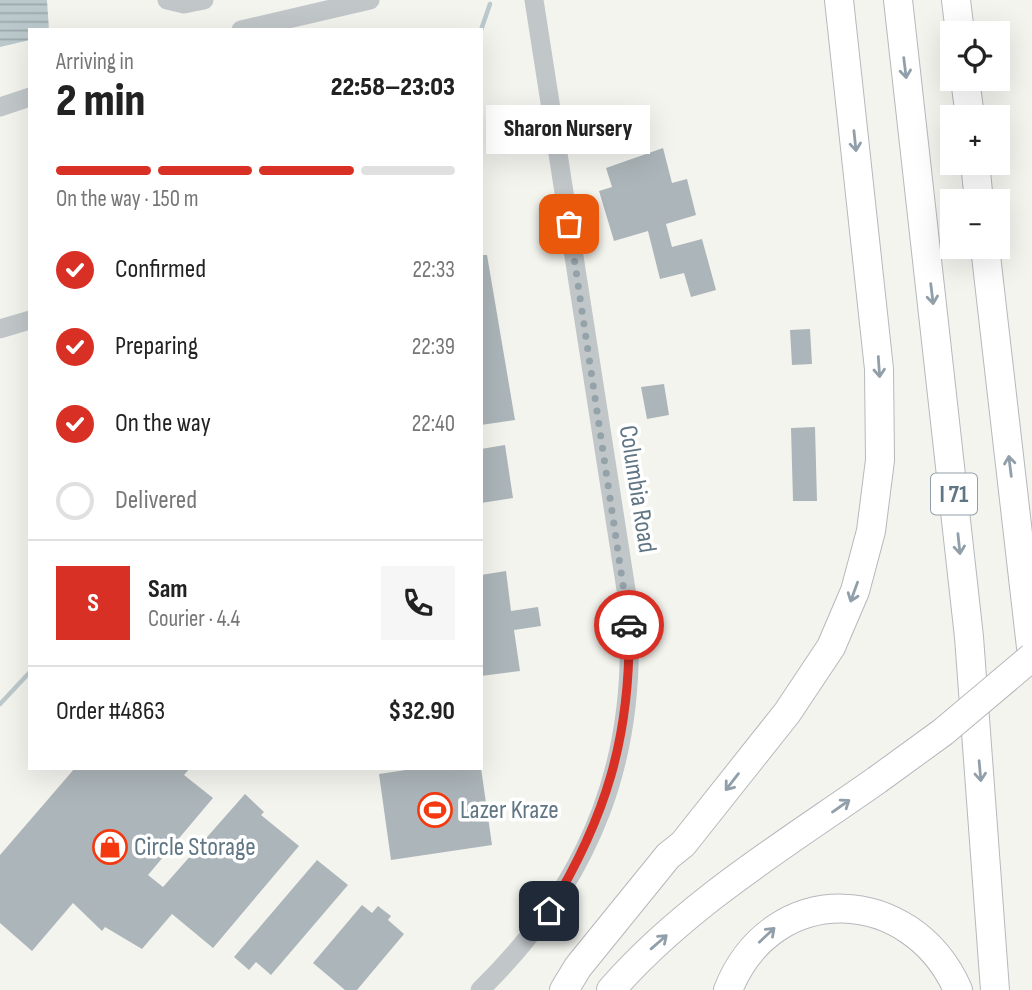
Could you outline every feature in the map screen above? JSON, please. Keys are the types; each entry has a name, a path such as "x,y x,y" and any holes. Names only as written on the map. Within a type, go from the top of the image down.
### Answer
{"highway":[{"path":"564,990 578,967 668,856 683,844 805,688 839,629 864,561 878,481 879,369 839,0"},
{"name":"I 71","path":"898,0 969,636 995,990"},
{"path":"956,0 959,21"},
{"name":"I 71","path":"986,259 1032,657"},
{"path":"611,990 649,951 695,911 953,725 1032,657"},
{"path":"728,990 748,954 775,928 807,911 835,907 865,911 903,926 931,946 948,967 958,990"}],"street":[{"path":"167,0 184,4 204,0"},
{"path":"250,28 370,0"},
{"name":"Columbia Road","path":"480,990 538,929 584,850 616,766 630,677 627,596 534,0"},
{"path":"0,107 28,98"},
{"path":"0,329 28,321"}],"shaded area":[{"path":"0,0 47,0 49,28 28,28 28,40 0,47"}],"building":[{"path":"663,148 672,183 687,179 696,215 666,224 672,247 702,239 716,290 691,297 684,273 660,279 648,231 614,241 599,191 612,187 606,168"},
{"path":"483,255 487,255 515,420 483,425"},
{"path":"810,329 812,364 792,365 790,330"},
{"path":"664,384 669,415 647,419 641,387"},
{"path":"815,427 817,501 793,501 791,428"},
{"path":"505,445 513,498 483,503 483,449"},
{"path":"506,571 511,611 538,607 541,626 514,630 520,671 483,676 483,575"},
{"path":"73,770 188,770 184,775 213,798 148,875 163,887 245,794 264,812 261,815 299,846 213,948 172,914 142,949 105,927 102,931 73,903 32,951 0,923 0,855"},
{"name":"Lazer Kraze","path":"406,770 481,770 492,845 391,860 379,774"},
{"path":"317,860 348,885 271,975 256,962 249,970 234,957"},
{"path":"362,905 372,913 378,906 391,916 388,920 404,934 357,990 345,990 313,963"}],"waterway":[{"path":"482,28 490,4"},
{"path":"0,704 28,674"}],"way so far":[{"path":"569,224 627,596 629,625"}],"place":[{"name":"Sharon Nursery","path":"569,224"},
{"name":"Lazer Kraze","path":"435,810"},
{"name":"Circle Storage","path":"110,847"}],"route":[{"path":"549,911 584,850 604,804 616,766 626,716 630,677 629,625"}]}
